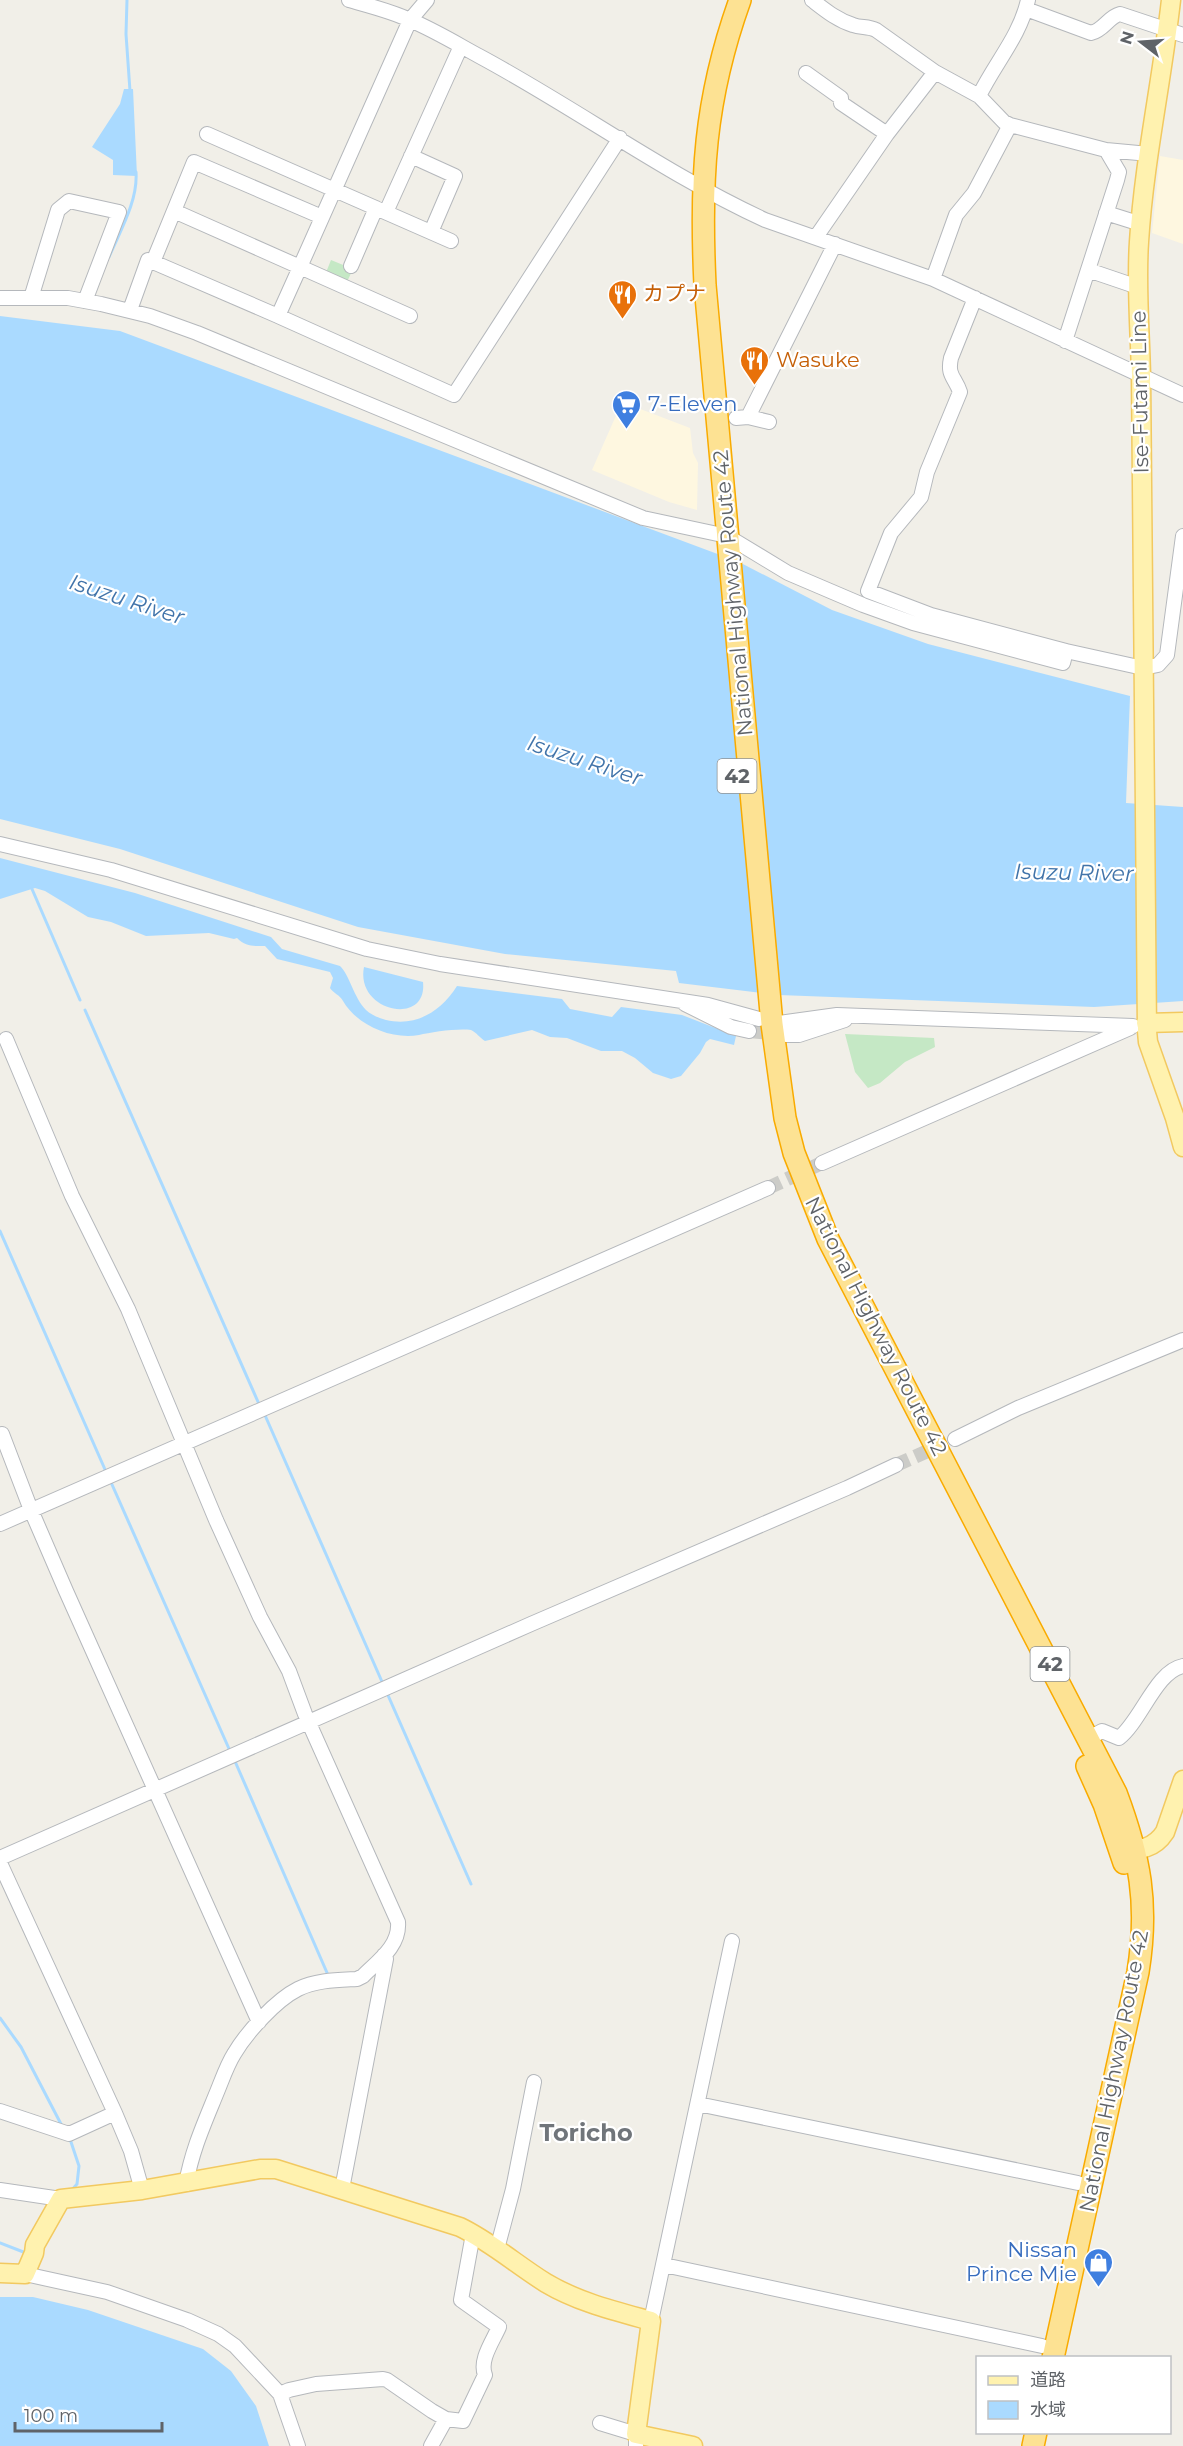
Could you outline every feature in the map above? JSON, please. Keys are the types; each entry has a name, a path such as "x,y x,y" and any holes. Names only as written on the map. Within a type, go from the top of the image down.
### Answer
{"highway":[{"name":"National Highway Route 42","path":"726,0 703,74 697,104 696,185 705,285 721,541 766,1020 785,1118 794,1153 828,1239 1089,1738 1116,1793 1130,1833 1127,1850 1130,1934 1045,2354"},
{"name":"National Highway Route 42","path":"696,185 711,106 729,31 740,0"},
{"name":"National Highway Route 42","path":"766,1020 762,1058 774,1128 801,1212 816,1246 1094,1779 1142,1887 1143,1938 1045,2354"}],"main road":[{"name":"Ise-Futami Line","path":"1171,0 1175,33 1149,154 1141,224 1138,287 1141,375 1144,787 1142,1020 1183,1147"},
{"path":"1142,1020 1183,1022"},
{"path":"1127,1850 1149,1847 1161,1839 1179,1806 1183,1780"},
{"path":"0,2273 25,2274 35,2245 61,2199 142,2190 267,2168 419,2213 473,2234 548,2283 574,2297 651,2321 636,2440 693,2446"}],"street":[{"path":"279,316 410,20 427,0"},
{"path":"812,0 838,19 855,26 869,26 876,30 935,72 979,96 1004,122 1010,125 1106,150 1149,154"},
{"path":"357,1 410,20 530,83 696,185 765,220 933,279 1183,395"},
{"path":"979,96 1012,40 1027,5 1092,33 1100,30 1113,17 1120,14 1175,33"},
{"path":"351,266 411,156 461,46"},
{"path":"816,237 887,134 935,72"},
{"path":"806,73 841,98 841,103 887,134"},
{"path":"933,279 956,214 974,193 1010,125"},
{"path":"207,134 451,241"},
{"path":"130,310 148,260 454,394 620,138"},
{"path":"1065,340 1119,172 1106,150"},
{"path":"411,156 455,176 431,232"},
{"path":"153,262 194,162 322,217"},
{"path":"32,298 58,210 69,201 118,212 86,301"},
{"path":"174,211 410,316"},
{"path":"1107,213 1141,224"},
{"path":"769,422 742,417 835,244"},
{"path":"1088,270 1138,287"},
{"path":"0,298 68,298 130,310 197,333 643,518 721,541 863,605 913,623 1065,657 1143,668 1158,665 1167,655 1183,536"},
{"path":"975,298 949,368 950,376 960,392 927,472 921,497 891,533 868,591 931,615 1065,657"},
{"path":"0,844 111,870 367,949 440,964 680,1000 766,1020 837,1015 1142,1020"},
{"path":"822,1163 1142,1020"},
{"path":"6,1039 72,1196 128,1309 260,1617 289,1671 309,1722 398,1922 398,1936 384,1955 363,1976 357,1979 318,1982 299,1988 259,2022 233,2055 200,2130 190,2158 186,2183"},
{"path":"0,1524 768,1188"},
{"path":"955,1439 1018,1408 1183,1340"},
{"path":"2,1434 31,1510 259,2022"},
{"path":"0,1858 896,1465"},
{"path":"1089,1738 1102,1731 1119,1738 1133,1725 1156,1687 1175,1668 1183,1666"},
{"path":"0,1863 115,2113 131,2151 142,2190"},
{"path":"651,2321 732,1941"},
{"path":"342,2189 386,1959 384,1955"},
{"path":"497,2249 513,2189 534,2082"},
{"path":"698,2104 1078,2183"},
{"path":"0,2111 69,2134 115,2113"},
{"path":"0,2190 61,2199"},
{"path":"280,2394 316,2384 383,2379 446,2418 463,2421 485,2374 484,2360 499,2327 461,2300 473,2234"},
{"path":"664,2265 1045,2354"},
{"path":"25,2274 107,2292 187,2320 218,2334 235,2346 280,2394 298,2446"},
{"path":"431,2446 446,2418"},
{"path":"600,2423 636,2440"}],"shaded area":[{"path":"1160,156 1183,160 1183,244 1152,233"},
{"path":"622,402 690,428 693,453 698,463 697,510 669,502 592,470"}],"green space":[{"path":"331,260 353,269 346,284 325,275"},
{"path":"845,1034 934,1038 935,1047 905,1062 880,1083 868,1088 855,1072"}],"water":[{"path":"124,89 133,89 137,176 113,175 113,160 92,147 120,104"},
{"name":"Isuzu River","path":"0,316 120,331 739,562 832,610 928,644 1130,696 1126,803 1183,807 1183,1001 1094,1007 779,995 679,983 676,971 505,954 358,927 120,849 0,819"},
{"path":"0,858 135,893 271,937 282,949 340,966 366,1010 386,1020 408,1021 427,1015 444,1003 457,986 562,999 570,1009 612,1017 621,1007 682,1015 736,1036 734,1045 710,1039 681,1076 671,1079 653,1073 635,1058 622,1051 601,1051 567,1038 550,1037 532,1030 485,1041 471,1030 408,1036 386,1033 366,1024 349,1010 330,988 333,978 330,972 277,959 265,946 250,945 237,938 209,933 146,936 111,922 88,917 45,891 35,888 0,899"},
{"path":"364,967 423,982 422,996 415,1005 404,1009 392,1008 380,1003 370,995 364,982"},
{"path":"0,2297 33,2297 88,2310 203,2349 231,2371 256,2406 269,2446 0,2446"}],"waterway":[{"path":"127,0 126,34 130,91"},
{"path":"109,257 131,205 136,172"},
{"path":"32,889 80,1000"},
{"path":"85,1010 259,1404"},
{"path":"0,1231 107,1474"},
{"path":"264,1413 383,1684"},
{"path":"110,1480 230,1751"},
{"path":"387,1693 471,1884"},
{"path":"234,1759 328,1975"},
{"path":"0,2018 21,2047 62,2126"},
{"path":"70,2139 79,2166 77,2184 71,2191"},
{"path":"0,2243 26,2253"}],"tunnel":[{"path":"749,1031 781,1034"},
{"path":"768,1188 822,1163"},
{"path":"896,1465 955,1439"}],"place":[{"name":"カプナ","path":"622,320"},
{"name":"Wasuke","path":"755,386"},
{"name":"7-Eleven","path":"627,430"},
{"name":"Nissan Prince Mie","path":"1098,2288"}],"district":[{"name":"Toricho","path":"586,2133"}]}
